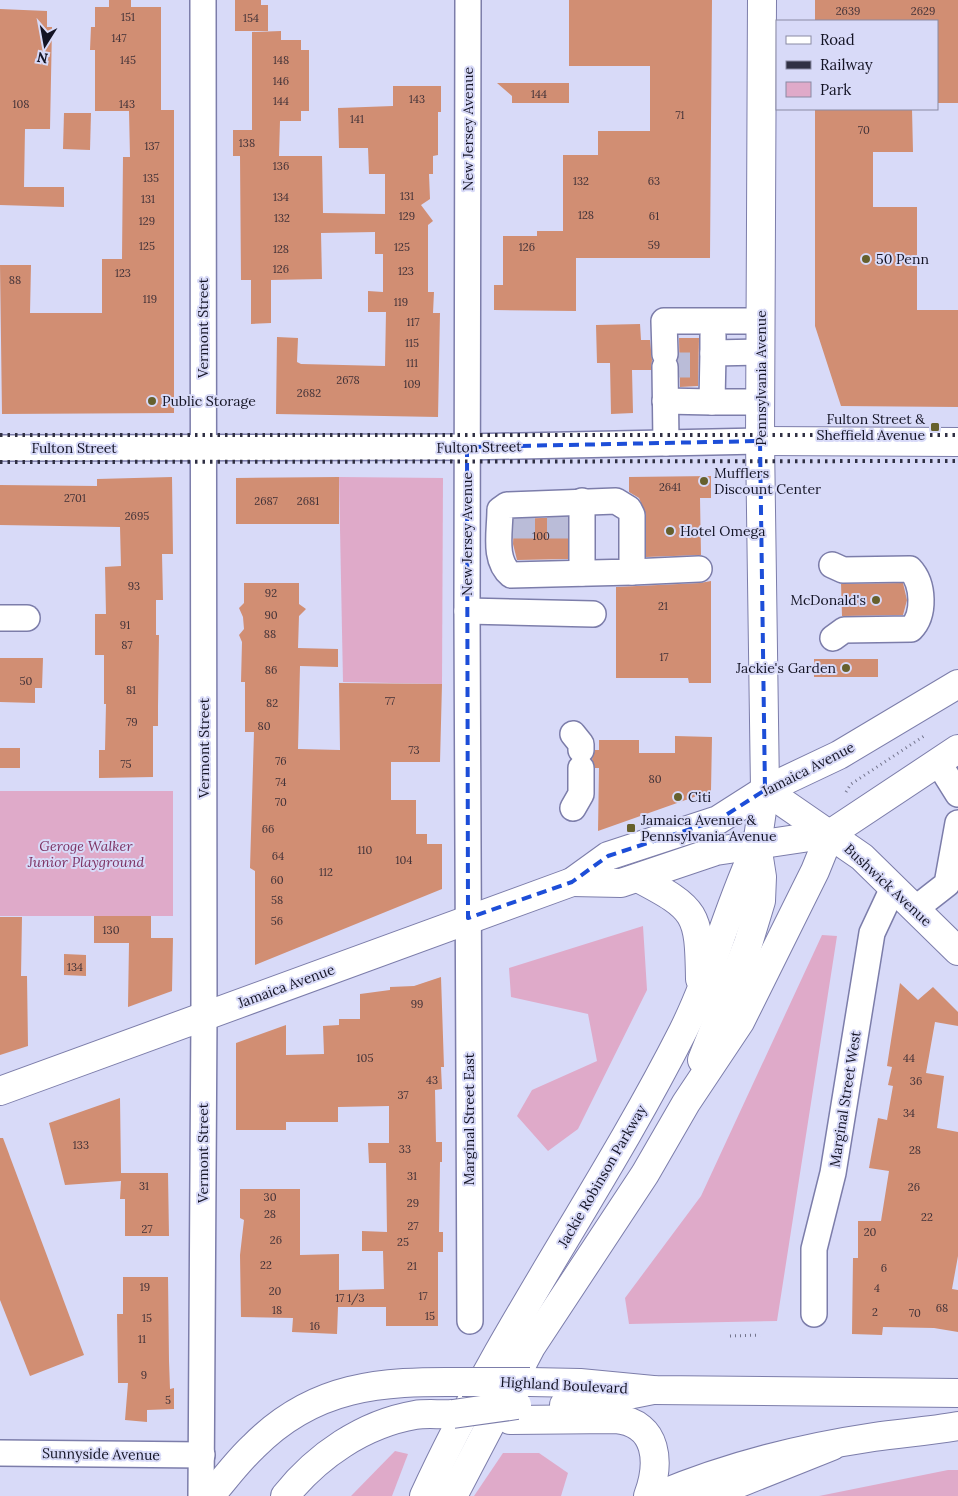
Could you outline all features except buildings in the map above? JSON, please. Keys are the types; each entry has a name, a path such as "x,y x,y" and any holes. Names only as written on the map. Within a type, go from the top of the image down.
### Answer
{"main road":[{"name":"Pennsylvania Avenue","path":"757,845 765,790 760,441 762,0"},
{"name":"Fulton Street","path":"760,441 958,442"},
{"name":"Jamaica Avenue","path":"0,1091 468,918 572,882 608,856 718,820 765,790 839,755 958,684"},
{"name":"Jamaica Avenue","path":"572,882 622,883 716,851 830,834 948,756"},
{"name":"Bushwick Avenue","path":"765,790 862,857 958,951"},
{"path":"453,1496 531,1347 645,1174 686,1103 740,1022 815,871 830,834"},
{"path":"686,1103 748,944 762,901 762,877 757,845"},
{"name":"Jackie Robinson Parkway","path":"424,1496 442,1457 477,1391 613,1158 683,1030 700,993 743,875 757,845"},
{"path":"638,878 671,896 685,908 693,919 698,933 700,993"},
{"name":"Highland Boulevard","path":"210,1496 228,1474 269,1432 309,1406 356,1388 382,1383 415,1381 579,1402"},
{"path":"285,1496 307,1471 355,1437 375,1427 416,1415 454,1414 518,1405 579,1402 653,1390 958,1392"},
{"path":"579,1402 639,1428 651,1442 654,1451 655,1474 648,1496"},
{"path":"656,1496 733,1467 872,1438 958,1426"},
{"path":"706,1496 832,1446"}],"street":[{"name":"Vermont Street","path":"201,1496 204,1015 202,0"},
{"name":"New Jersey Avenue","path":"468,0 468,918"},
{"path":"699,442 710,361 713,321"},
{"path":"666,443 664,322 761,321"},
{"path":"710,361 761,352"},
{"path":"665,410 760,402"},
{"name":"Fulton Street","path":"0,448 467,447 760,441"},
{"path":"582,501 577,526 582,573"},
{"path":"632,572 632,515 629,509 616,501 507,505 500,510 503,531 499,558 504,569 511,575 632,572 699,569"},
{"path":"467,538 503,531"},
{"path":"832,565 843,570 910,569 917,577 921,600 918,622 911,629 844,630 833,638"},
{"path":"467,612 593,614"},
{"path":"0,618 26,618"},
{"path":"573,808 581,794 578,750"},
{"path":"948,756 958,794"},
{"path":"915,909 948,884 958,823"},
{"name":"Marginal Street West","path":"814,1314 814,1249 833,1173 872,933 893,888"},
{"name":"Marginal Street East","path":"468,918 470,1320"},
{"name":"Sunnyside Avenue","path":"0,1452 202,1455"}],"path":[{"path":"844,794 851,784 925,735"},
{"path":"730,1336 760,1335"}],"highlighted area":[{"path":"760,441 765,790 718,820 608,856 572,882 468,918 467,447"}],"green space":[{"path":"339,477 443,478 442,684 343,682"},
{"name":"Geroge Walker Junior Playground","path":"0,791 173,791 173,916 0,916"},
{"path":"643,926 647,990 578,1129 548,1151 517,1116 532,1090 597,1061 588,1014 511,997 509,968"},
{"path":"822,935 837,936 777,1321 629,1324 625,1298 701,1196"},
{"path":"395,1451 408,1454 392,1496 351,1496"},
{"path":"503,1453 539,1453 568,1473 561,1496 474,1496"},
{"path":"948,1470 958,1470 958,1496 819,1496"}],"tunnel":[{"path":"665,365 706,365"},
{"path":"510,526 573,526"}],"railway":[{"path":"0,435 958,435"},
{"path":"0,462 958,461"}],"place":[{"name":"50 Penn","path":"866,259"},
{"name":"Public Storage","path":"152,401"},
{"name":"Fulton Street & Sheffield Avenue","path":"935,427"},
{"name":"Mufflers Discount Center","path":"704,481"},
{"name":"Hotel Omega","path":"670,531"},
{"name":"McDonald's","path":"876,600"},
{"name":"Jackie's Garden","path":"846,668"},
{"name":"Citi","path":"678,797"},
{"name":"Jamaica Avenue & Pennsylvania Avenue","path":"631,828"}]}
